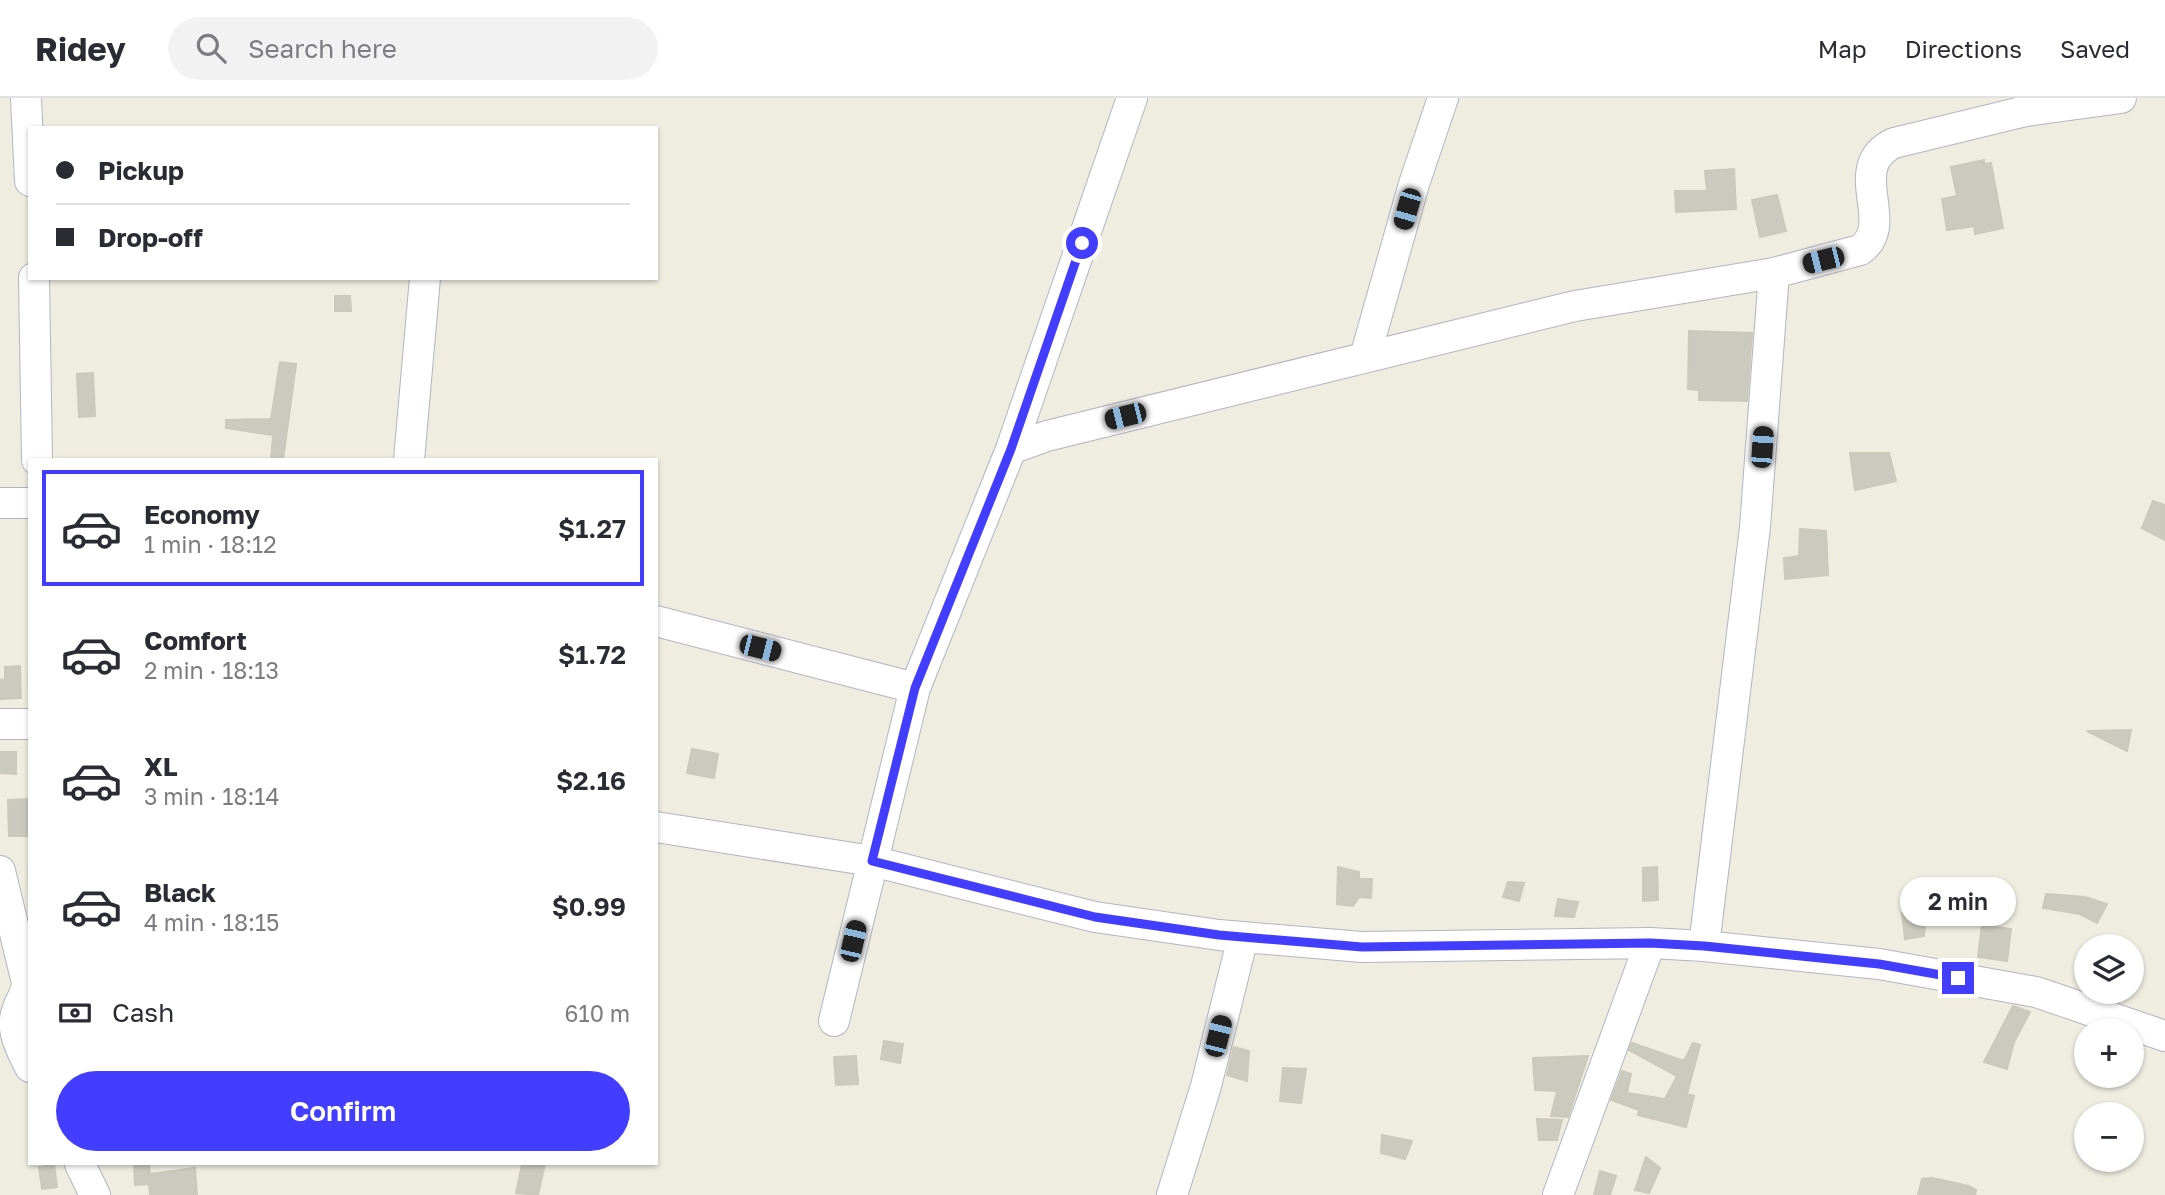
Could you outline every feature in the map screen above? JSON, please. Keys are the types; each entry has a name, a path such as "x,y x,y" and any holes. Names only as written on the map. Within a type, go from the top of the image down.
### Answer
{"street":[{"path":"834,1021 915,688 1011,449 1132,98"},
{"path":"1365,356 1414,184 1443,98"},
{"path":"1011,449 1046,436 1575,306 1774,273 1848,254 1867,245 1872,236 1874,220 1871,163 1882,149 1894,143 2026,111 2121,98"},
{"path":"26,99 28,140"},
{"path":"1704,946 1756,516 1774,273"},
{"path":"34,280 37,458"},
{"path":"409,458 425,280"},
{"path":"0,503 28,503"},
{"path":"658,622 915,688"},
{"path":"0,724 28,724"},
{"path":"658,827 872,861 1095,917 1243,937 1362,947 1650,943 1879,964 2036,992 2165,1036"},
{"path":"0,871 27,983 26,996 16,1013 15,1027 20,1048 28,1063"},
{"path":"1172,1195 1206,1086 1243,937"},
{"path":"1558,1195 1650,943"},
{"path":"80,1165 95,1195"}],"building":[{"path":"1984,160 1984,164 1991,163 2003,228 1975,234 1974,226 1947,230 1942,199 1957,196 1951,167"},
{"path":"1734,169 1736,209 1676,212 1675,191 1707,191 1705,171"},
{"path":"1777,195 1786,231 1760,237 1752,200"},
{"path":"335,296 350,296 351,311 335,311"},
{"path":"1689,331 1752,333 1747,401 1699,400 1699,390 1688,389"},
{"path":"280,362 296,364 283,458 271,458 273,435 226,428 226,420 271,419"},
{"path":"93,373 95,416 79,417 77,374"},
{"path":"1850,453 1889,453 1896,481 1855,490"},
{"path":"2153,501 2165,505 2165,540 2142,528"},
{"path":"1800,529 1826,531 1828,575 1785,579 1784,558 1799,556"},
{"path":"20,666 21,698 0,699 0,680 5,679 5,667"},
{"path":"2131,730 2127,751 2087,731"},
{"path":"692,749 718,754 714,778 687,773"},
{"path":"0,752 16,752 16,774 0,773"},
{"path":"28,799 28,836 9,836 8,800"},
{"path":"1338,867 1359,872 1359,879 1372,879 1371,898 1359,897 1353,906 1337,904"},
{"path":"1657,867 1658,900 1643,901 1643,868"},
{"path":"1508,882 1524,883 1519,901 1503,897"},
{"path":"2046,894 2085,897 2107,904 2097,923 2080,914 2043,908"},
{"path":"1558,899 1578,902 1574,917 1555,916"},
{"path":"1926,912 1924,936 1905,939 1902,913"},
{"path":"1982,925 2011,929 2007,961 1978,957"},
{"path":"2013,1006 2030,1012 2014,1042 2007,1069 1984,1062"},
{"path":"884,1041 903,1044 900,1063 881,1059"},
{"path":"1632,1043 1684,1061 1693,1043 1700,1045 1687,1094 1694,1096 1686,1127 1638,1115 1639,1110 1611,1100 1622,1071 1631,1074 1627,1093 1665,1099 1677,1076 1629,1050"},
{"path":"1234,1047 1249,1051 1247,1081 1227,1075"},
{"path":"856,1056 858,1084 836,1085 834,1057"},
{"path":"1588,1056 1568,1117 1551,1116 1557,1091 1535,1090 1533,1058"},
{"path":"1283,1068 1306,1069 1301,1103 1280,1101"},
{"path":"1537,1119 1562,1120 1557,1140 1539,1140"},
{"path":"1382,1135 1412,1141 1405,1159 1381,1153"},
{"path":"1646,1157 1660,1168 1649,1193 1635,1190"},
{"path":"54,1165 57,1187 42,1189 39,1167"},
{"path":"134,1165 149,1165 150,1174 195,1168 197,1195 150,1195 149,1184 135,1185"},
{"path":"522,1165 545,1165 538,1195 516,1193"},
{"path":"1600,1171 1616,1176 1610,1195 1594,1195"},
{"path":"1932,1178 1969,1186 1976,1190 1975,1195 1918,1195 1922,1179"}],"route":[{"path":"1082,243 1011,449 915,688 872,861 1095,917 1219,935 1362,947 1650,943 1704,946 1879,964 1958,978"}]}
